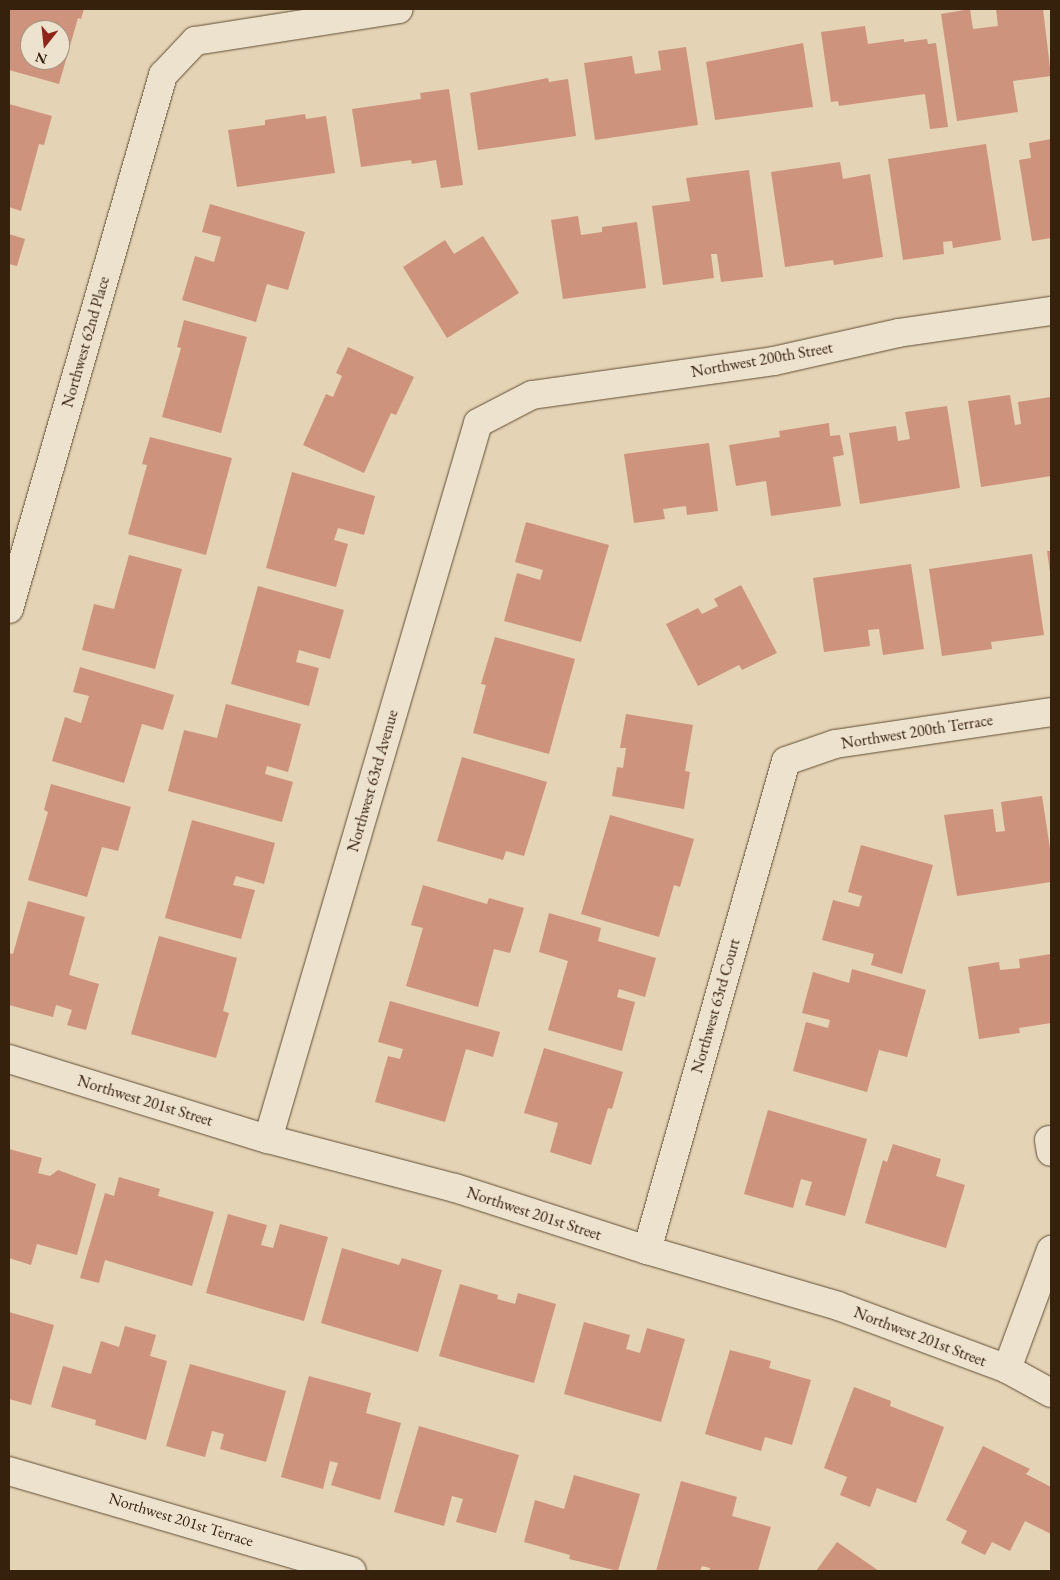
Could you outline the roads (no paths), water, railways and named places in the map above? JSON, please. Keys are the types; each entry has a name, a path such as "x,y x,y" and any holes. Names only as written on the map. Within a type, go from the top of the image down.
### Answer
{"street":[{"name":"Northwest 62nd Place","path":"9,609 163,75 195,41 400,9"},
{"name":"Northwest 200th Street","path":"478,423 532,395 774,361 898,333 1051,311"},
{"name":"Northwest 63rd Avenue","path":"268,1139 478,423"},
{"name":"Northwest 200th Terrace","path":"786,762 835,744 1051,712"},
{"name":"Northwest 63rd Court","path":"647,1250 786,762"},
{"name":"Northwest 201st Street","path":"9,1059 268,1139 455,1188 647,1250 838,1306 1007,1369 1051,1393"},
{"path":"1007,1369 1051,1250"},
{"name":"Northwest 201st Terrace","path":"9,1471 352,1571"}]}
